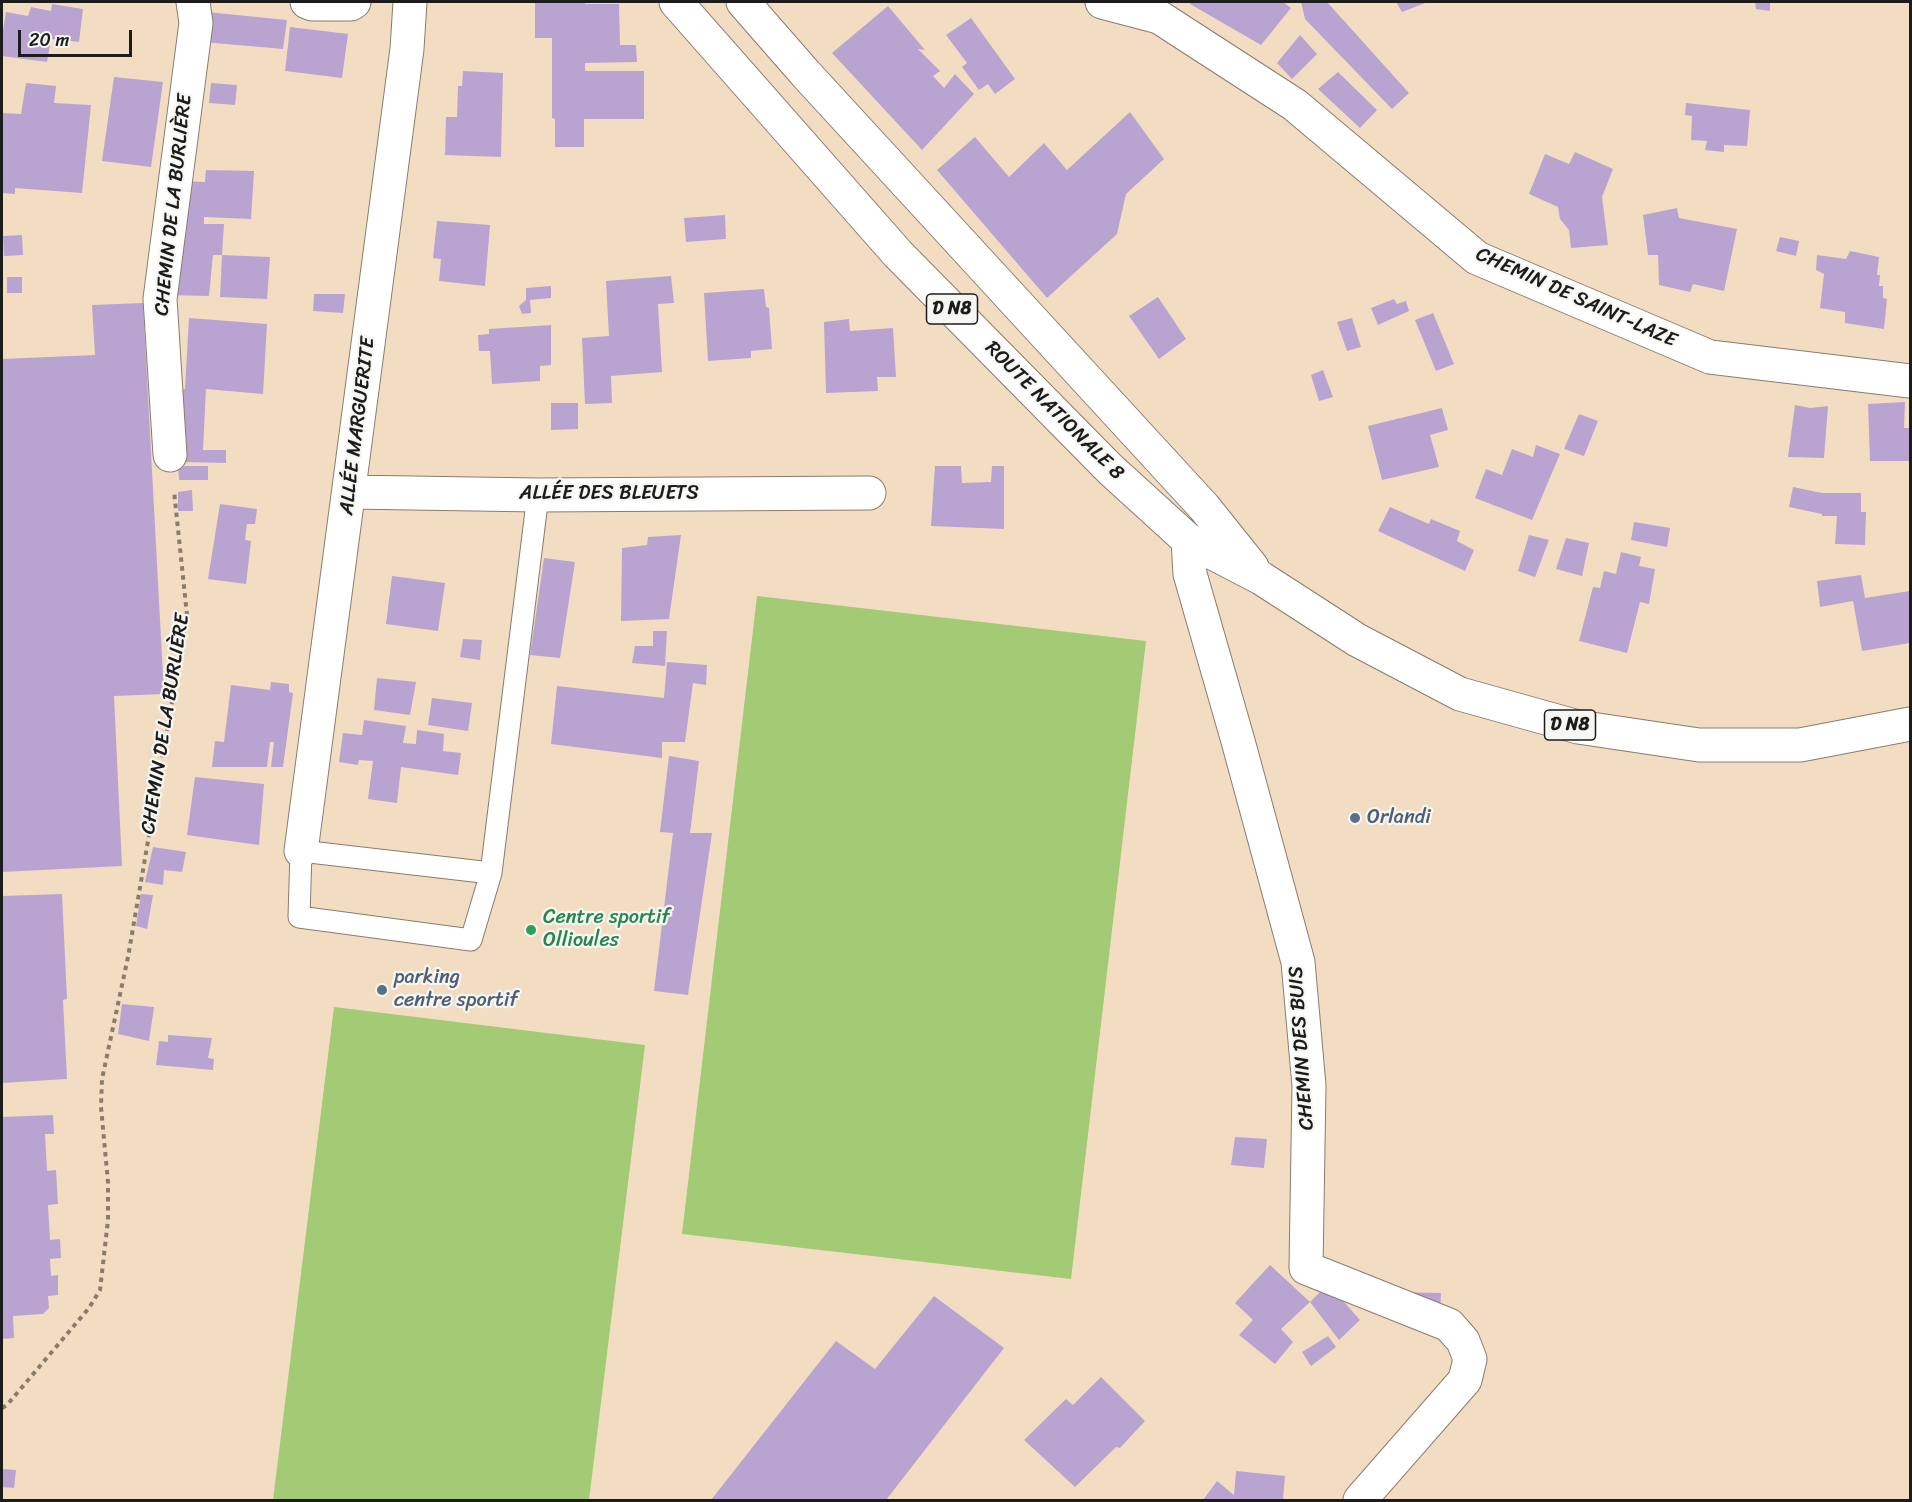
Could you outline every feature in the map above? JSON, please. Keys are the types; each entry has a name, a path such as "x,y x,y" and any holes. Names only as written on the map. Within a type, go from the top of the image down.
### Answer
{"street":[{"name":"CHEMIN DE LA BURLIÈRE","path":"170,455 160,299 196,23 193,2"},
{"path":"307,2 312,4 351,4 354,2"},
{"name":"ALLÉE MARGUERITE","path":"301,850 406,49 410,2"},
{"name":"ROUTE NATIONALE 8","path":"676,2 898,254 1110,469 1188,540 1261,578 1357,640 1460,694 1578,727 1699,745 1800,745 1911,724"},
{"name":"ROUTE NATIONALE 8","path":"743,2 805,73 1204,507 1261,578"},
{"name":"CHEMIN DE SAINT-LAZE","path":"1102,2 1159,17 1295,105 1477,258 1710,357 1911,381"},
{"name":"ALLÉE DES BLEUETS","path":"349,492 538,495 869,493"},
{"name":"CHEMIN DES BUIS","path":"1188,540 1190,574 1298,962 1309,1086 1306,1268 1449,1325 1463,1341 1470,1359 1465,1380 1359,1500"}],"lane":[{"path":"491,873 301,850 299,917 471,940 491,873 538,495"}],"path":[{"name":"CHEMIN DE LA BURLIÈRE","path":"2,1408 7,1406 89,1308 100,1290 108,1220 108,1182 100,1107 102,1079 128,957 187,615 170,455"}],"green space":[{"path":"757,596 1146,641 1071,1279 682,1234"},
{"path":"334,1007 645,1045 589,1500 273,1500"}],"building":[{"path":"535,2 619,4 620,45 636,45 637,62 585,63 585,71 644,71 644,119 584,119 584,147 555,147 555,119 552,118 552,38 535,38"},
{"path":"1192,2 1283,2 1291,8 1261,45 1190,4"},
{"path":"1301,2 1327,2 1409,93 1392,109 1305,19"},
{"path":"1396,2 1428,2 1402,12"},
{"path":"1755,2 1770,2 1770,11 1756,9"},
{"path":"52,4 83,9 79,42 51,39 47,62 2,56 6,12 28,16 31,7 51,11"},
{"path":"888,6 925,50 918,49 940,71 933,76 944,88 955,74 974,94 922,150 832,53"},
{"path":"207,12 287,20 283,49 203,42"},
{"path":"971,18 1015,79 995,94 988,84 979,90 962,67 967,63 946,35"},
{"path":"290,27 348,34 342,78 285,71"},
{"path":"1300,35 1317,54 1292,79 1277,63"},
{"path":"463,71 503,73 501,157 445,155 446,117 457,117 458,86 462,86"},
{"path":"1338,72 1377,110 1360,128 1318,89"},
{"path":"114,77 163,82 151,167 102,161"},
{"path":"26,83 56,86 54,103 91,105 82,193 15,188 15,194 2,193 2,113 21,114"},
{"path":"211,83 237,85 235,105 209,103"},
{"path":"1686,103 1750,110 1747,146 1724,145 1724,152 1705,150 1707,141 1691,140 1692,116 1685,115"},
{"path":"1130,112 1164,159 1126,194 1117,234 1047,298 937,170 975,137 1009,177 1044,143 1067,170"},
{"path":"1575,152 1613,169 1602,197 1608,245 1571,248 1569,230 1560,219 1558,207 1529,194 1545,154 1569,164"},
{"path":"206,170 254,171 251,219 204,217 204,224 224,224 222,255 213,255 209,296 167,295 179,181 205,182"},
{"path":"1677,208 1679,218 1737,229 1724,291 1693,284 1690,292 1659,285 1658,255 1648,255 1643,215"},
{"path":"725,215 726,239 686,242 684,218"},
{"path":"437,221 490,225 485,286 439,281 441,259 433,258"},
{"path":"22,235 23,255 4,256 3,236"},
{"path":"1780,237 1799,241 1796,256 1776,251"},
{"path":"1850,251 1879,257 1877,275 1880,275 1879,286 1883,286 1883,298 1887,299 1884,329 1845,323 1845,312 1820,308 1824,274 1816,270 1817,255 1846,259"},
{"path":"222,255 270,257 267,299 220,297"},
{"path":"671,276 674,303 658,304 662,372 611,376 612,403 585,404 582,338 609,336 606,281"},
{"path":"7,277 22,277 22,293 7,293"},
{"path":"551,286 551,298 530,300 531,313 522,314 519,306 526,300 526,288"},
{"path":"764,289 766,307 769,308 772,349 751,351 751,358 708,361 704,293"},
{"path":"314,294 345,294 343,313 313,311"},
{"path":"1158,297 1186,339 1159,359 1129,316"},
{"path":"1394,299 1397,304 1406,301 1409,311 1378,325 1371,308"},
{"path":"143,303 164,694 114,696 122,866 2,872 2,359 95,355 92,305"},
{"path":"1433,313 1454,364 1436,371 1415,320"},
{"path":"189,318 267,324 263,394 206,389 203,450 226,450 226,463 182,462 182,389 185,389"},
{"path":"1352,318 1361,347 1347,351 1337,322"},
{"path":"849,319 850,331 893,328 896,377 877,377 878,391 826,393 824,322"},
{"path":"551,325 551,365 540,366 540,381 492,384 490,351 479,351 478,335 489,334 489,329"},
{"path":"1323,370 1333,397 1319,401 1311,375"},
{"path":"1905,402 1904,428 1910,428 1910,461 1870,461 1868,404"},
{"path":"551,403 578,403 578,429 551,430"},
{"path":"1795,405 1810,408 1828,406 1824,458 1788,457"},
{"path":"1442,408 1448,430 1430,435 1439,467 1382,480 1368,426"},
{"path":"1579,414 1598,421 1584,456 1564,449"},
{"path":"1536,445 1560,454 1532,520 1475,498 1486,469 1502,475 1512,449 1533,457"},
{"path":"178,466 208,466 208,480 179,480"},
{"path":"935,466 961,466 962,483 991,482 992,466 1004,466 1004,529 931,526"},
{"path":"1793,487 1822,493 1861,493 1861,512 1866,512 1865,545 1835,544 1837,516 1822,516 1822,514 1789,507"},
{"path":"192,490 193,511 178,511 178,492"},
{"path":"220,504 257,509 255,524 247,524 245,540 251,541 246,584 208,579"},
{"path":"1390,507 1429,524 1431,519 1460,531 1457,541 1474,550 1465,571 1378,531"},
{"path":"1634,522 1670,528 1667,547 1631,540"},
{"path":"681,535 669,619 621,621 622,548 647,545 648,537"},
{"path":"1529,535 1549,540 1535,577 1518,571"},
{"path":"1566,538 1589,543 1582,576 1556,569"},
{"path":"1621,552 1641,557 1639,566 1655,569 1649,604 1640,602 1627,653 1579,641 1593,587 1600,588 1604,571 1616,574"},
{"path":"544,558 575,562 560,658 530,655"},
{"path":"1861,575 1865,598 1910,591 1910,643 1862,651 1853,601 1820,607 1817,581"},
{"path":"392,576 445,583 438,631 386,624"},
{"path":"653,631 667,631 665,666 632,663 635,646 653,646"},
{"path":"463,639 482,640 480,660 460,657"},
{"path":"667,662 707,665 706,685 693,683 685,742 662,742 662,758 551,744 557,686 664,698"},
{"path":"377,678 416,682 410,715 374,710"},
{"path":"271,682 289,684 289,692 293,693 283,767 271,767 274,742 270,742 267,767 212,767 215,741 224,742 231,685 270,690"},
{"path":"432,698 472,703 468,731 428,725"},
{"path":"364,720 406,726 403,743 416,744 417,730 444,734 443,751 461,753 458,775 401,767 397,803 368,799 373,761 359,760 358,765 339,762 343,733 362,735"},
{"path":"669,756 699,761 690,833 712,833 688,995 654,991 673,833 660,832"},
{"path":"195,777 264,784 259,845 187,835"},
{"path":"153,847 186,852 182,872 164,870 163,885 145,882"},
{"path":"62,894 67,999 63,1000 67,1079 2,1083 2,896"},
{"path":"141,894 153,895 147,929 136,926"},
{"path":"122,1004 154,1007 149,1041 118,1034"},
{"path":"168,1035 212,1038 208,1058 214,1059 213,1070 156,1065 159,1041 168,1042"},
{"path":"53,1115 54,1134 45,1134 47,1171 56,1170 58,1204 48,1205 50,1240 60,1239 61,1258 50,1259 51,1276 58,1275 58,1295 48,1296 49,1308 43,1314 13,1316 14,1338 2,1339 2,1117"},
{"path":"1235,1137 1267,1139 1264,1168 1231,1165"},
{"path":"1270,1265 1310,1302 1281,1329 1293,1342 1275,1364 1239,1335 1253,1320 1235,1303"},
{"path":"1328,1284 1360,1320 1339,1340 1310,1302"},
{"path":"1399,1292 1441,1293 1440,1313"},
{"path":"934,1296 1004,1348 886,1500 711,1500 836,1341 875,1369"},
{"path":"1328,1336 1336,1347 1311,1366 1302,1352"},
{"path":"1101,1377 1145,1421 1120,1448 1116,1447 1075,1487 1024,1440 1066,1399 1073,1405"},
{"path":"2,1469 16,1470 14,1488 2,1487"},
{"path":"1236,1471 1285,1476 1283,1500 1203,1500 1217,1481 1234,1495"}],"place":[{"name":"Orlandi","path":"1355,818"},
{"name":"Centre sportif Ollioules","path":"531,930"},
{"name":"parking centre sportif","path":"382,990"}]}
